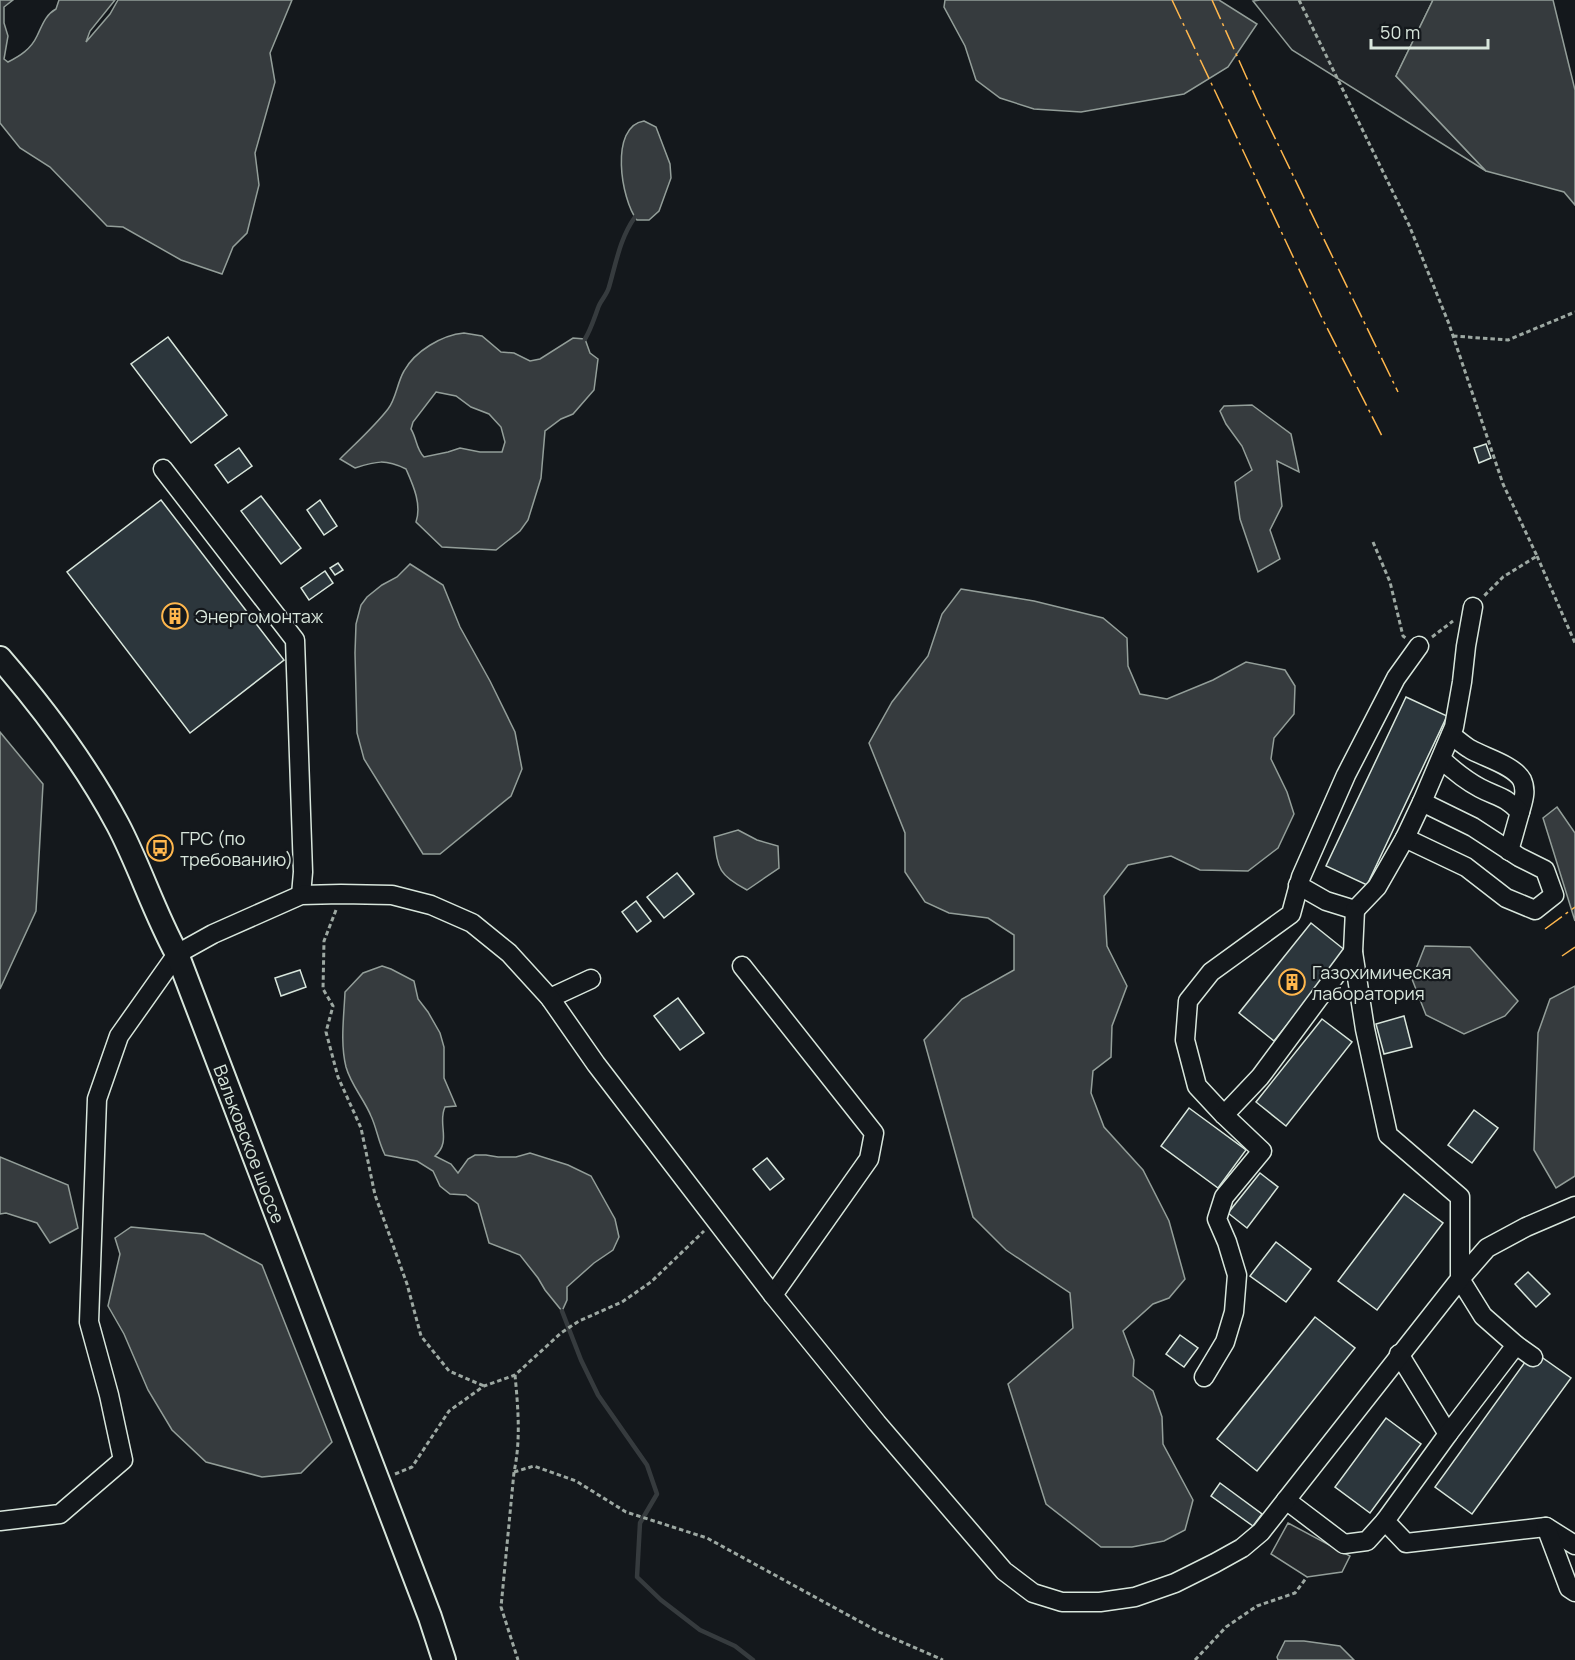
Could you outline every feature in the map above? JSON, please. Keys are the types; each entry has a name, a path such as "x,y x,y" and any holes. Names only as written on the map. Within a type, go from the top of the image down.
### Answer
{"main road":[{"name":"Вальковское шоссе","path":"0,658 82,764 119,826 162,927 177,954 444,1660"}],"lane":[{"path":"163,469 295,640 303,860 301,895"},
{"path":"1473,607 1462,682 1451,735 1405,838 1377,887 1355,910 1353,952 1365,1029 1388,1135 1460,1197 1460,1279 1483,1316 1533,1357"},
{"path":"1204,1377 1225,1342 1234,1312 1238,1275 1217,1219 1224,1197 1262,1151 1197,1086 1185,1040 1188,1001 1211,972 1291,914 1298,885 1346,775 1396,678 1419,646"},
{"path":"1451,735 1468,748 1500,763 1521,779 1525,794 1509,851"},
{"path":"1441,759 1465,780 1508,800 1520,812"},
{"path":"1405,838 1466,867 1506,898 1535,910 1554,895 1545,870 1509,851 1473,827 1422,802"},
{"path":"1298,885 1326,901 1355,910"},
{"path":"0,1521 60,1514 123,1460 109,1395 89,1322 97,1099 118,1036 177,954 213,934 301,895 392,896 430,905 472,923 509,954 550,998 596,1064 773,1294 878,1423 1004,1571 1033,1593 1062,1602 1100,1602 1135,1597 1175,1583 1242,1548 1261,1533 1399,1354 1487,1248 1526,1227 1575,1206"},
{"path":"1224,1115 1260,1077 1353,952"},
{"path":"742,966 874,1133 869,1159 773,1294"},
{"path":"550,998 591,979"},
{"path":"1286,1500 1344,1544 1367,1541 1385,1521 1516,1345"},
{"path":"1399,1354 1448,1434"},
{"path":"1385,1521 1406,1543 1546,1527 1575,1545"},
{"path":"1546,1527 1569,1588 1575,1592"}],"path":[{"path":"1299,0 1409,225 1453,336 1503,484 1575,643"},
{"path":"1453,336 1508,340 1575,312"},
{"path":"1373,542 1390,582 1403,636 1419,646 1473,607 1503,577 1537,556"},
{"path":"341,894 324,941 323,989 333,1006 326,1032 338,1077 361,1128 375,1195 407,1284 421,1336 449,1371 484,1386"},
{"path":"378,1482 412,1467 449,1411 484,1386 515,1375 561,1333 579,1321 622,1302 651,1282 716,1219"},
{"path":"515,1375 518,1406 518,1453 514,1472 501,1607 518,1660"},
{"path":"514,1472 534,1466 576,1481 626,1512 707,1538 879,1632 943,1660"},
{"path":"1195,1660 1226,1627 1257,1606 1295,1593 1307,1576"}],"shaded area":[{"path":"0,0 13,0 4,7 4,23 8,36 4,59 8,62 21,55 32,45 46,18 56,9 59,0 115,0 90,31 86,42 110,14 118,0 292,0 270,53 275,82 255,153 259,185 247,233 233,247 222,274 181,260 123,227 107,226 50,167 20,148 0,123"},
{"path":"945,0 1219,0 1257,24 1228,67 1184,94 1081,112 1034,109 1000,98 976,80 965,46 944,7"},
{"path":"1433,0 1396,76 1486,171 1292,50 1253,1"},
{"path":"1433,0 1553,0 1575,90 1575,205 1564,192 1486,171 1396,76"},
{"path":"644,121 656,127 670,164 671,178 659,211 649,220 637,220 626,197 621,165 622,149 626,136 633,126"},
{"path":"456,334 482,336 501,352 514,353 530,361 540,359 573,338 585,339 590,353 598,359 594,390 573,414 561,419 545,431 541,478 528,520 520,531 496,550 442,547 416,522 417,502 406,469 381,462 355,468 340,459 388,409 404,371 415,357 430,345","holes":["436,392 456,396 471,407 489,414 501,427 505,442 502,452 480,452 460,448 424,457 421,454 411,429 413,422"]},
{"path":"1252,405 1291,434 1299,472 1277,461 1282,506 1270,530 1280,559 1258,572 1240,519 1235,482 1252,470 1242,446 1226,424 1220,411 1224,406"},
{"path":"410,564 443,585 460,627 515,732 522,769 511,796 440,854 423,854 364,759 357,733 355,653 356,624 361,605 367,597 397,577"},
{"path":"961,589 1034,601 1103,618 1127,638 1128,666 1140,694 1167,699 1213,680 1246,662 1285,670 1295,686 1294,714 1274,738 1271,759 1287,792 1294,814 1278,848 1248,871 1200,870 1171,856 1128,865 1104,896 1107,946 1127,986 1112,1026 1111,1057 1093,1071 1091,1093 1104,1127 1143,1170 1169,1221 1185,1279 1169,1298 1153,1304 1123,1331 1134,1360 1133,1376 1153,1391 1162,1417 1163,1444 1193,1500 1185,1530 1164,1541 1132,1547 1101,1547 1046,1504 1008,1384 1073,1328 1070,1293 1006,1250 973,1217 924,1040 962,999 1014,970 1014,935 988,918 949,913 925,902 905,872 905,833 869,743 892,702 928,656 942,614"},
{"path":"0,732 43,784 36,911 0,989"},
{"path":"1557,807 1575,833 1575,921 1543,818"},
{"path":"738,830 757,840 778,846 779,868 747,890 730,880 721,870 715,848 714,837"},
{"path":"1425,946 1470,947 1518,1001 1505,1016 1464,1034 1426,1015 1412,979"},
{"path":"382,966 414,981 418,999 440,1033 444,1047 444,1078 456,1106 445,1107 442,1120 443,1144 435,1156 451,1164 458,1173 468,1159 475,1155 516,1157 530,1153 568,1165 591,1176 615,1219 619,1237 613,1250 567,1287 567,1300 562,1311 520,1255 489,1243 478,1204 466,1195 450,1194 440,1186 433,1171 417,1161 385,1155 371,1116 348,1074 343,1039 345,992 363,973"},
{"path":"1575,986 1575,1176 1556,1188 1534,1150 1538,1033 1550,999"},
{"path":"0,1157 68,1185 78,1228 50,1243 37,1223 6,1213 0,1214"},
{"path":"131,1227 204,1234 262,1265 332,1442 301,1473 262,1477 206,1462 172,1430 148,1390 124,1334 108,1306 120,1254 115,1238"},
{"path":"1288,1523 1350,1556 1342,1572 1307,1577 1271,1554"},
{"path":"1285,1641 1340,1646 1354,1660 1278,1660 1277,1657"}],"building":[{"path":"168,337 227,415 191,443 131,364"},
{"path":"1486,444 1491,458 1479,463 1474,448"},
{"path":"239,448 252,466 228,483 215,465"},
{"path":"261,496 301,548 281,564 241,511"},
{"name":"Энергомонтаж","path":"161,500 284,660 190,733 67,572"},
{"path":"320,500 337,526 324,535 307,510"},
{"path":"338,563 343,570 335,575 330,568"},
{"path":"325,571 333,583 309,600 301,588"},
{"path":"1406,697 1447,716 1367,885 1326,866"},
{"path":"159,839 168,852 161,857 152,844"},
{"path":"677,873 694,894 664,918 647,897"},
{"path":"636,901 651,921 637,932 622,912"},
{"name":"Газохимическая лаборатория","path":"1311,923 1346,951 1274,1041 1239,1013"},
{"path":"300,970 306,987 281,996 275,978"},
{"path":"678,998 704,1033 680,1050 654,1016"},
{"path":"1404,1016 1412,1047 1384,1054 1376,1024"},
{"path":"1322,1019 1352,1042 1286,1126 1256,1102"},
{"path":"1189,1108 1246,1150 1218,1188 1161,1146"},
{"path":"1474,1110 1498,1128 1472,1163 1448,1145"},
{"path":"767,1158 784,1179 770,1190 753,1169"},
{"path":"1260,1173 1278,1187 1247,1228 1228,1213"},
{"path":"1404,1194 1443,1223 1377,1310 1338,1281"},
{"path":"1276,1242 1311,1269 1286,1302 1250,1276"},
{"path":"1528,1272 1550,1294 1536,1307 1515,1284"},
{"path":"1315,1317 1355,1348 1257,1471 1217,1439"},
{"path":"1180,1335 1198,1348 1184,1367 1166,1354"},
{"path":"1533,1351 1571,1378 1472,1514 1435,1487"},
{"path":"1386,1418 1421,1444 1370,1513 1335,1487"},
{"path":"1220,1483 1262,1514 1253,1526 1211,1496"}],"waterway":[{"path":"585,339 608,290 622,242 635,217"},
{"path":"562,1311 581,1360 598,1395 647,1465 657,1494 640,1523 637,1577 661,1600 700,1630 735,1646 753,1660"}],"power":[{"path":"1172,0 1321,316 1383,438"},
{"path":"1212,0 1258,103 1398,392"},
{"path":"1545,929 1575,907"},
{"path":"1562,956 1575,947"}],"place":[{"name":"Энергомонтаж","path":"175,616"},
{"name":"ГРС (по требованию)","path":"160,848"},
{"name":"Газохимическая лаборатория","path":"1292,982"}]}
